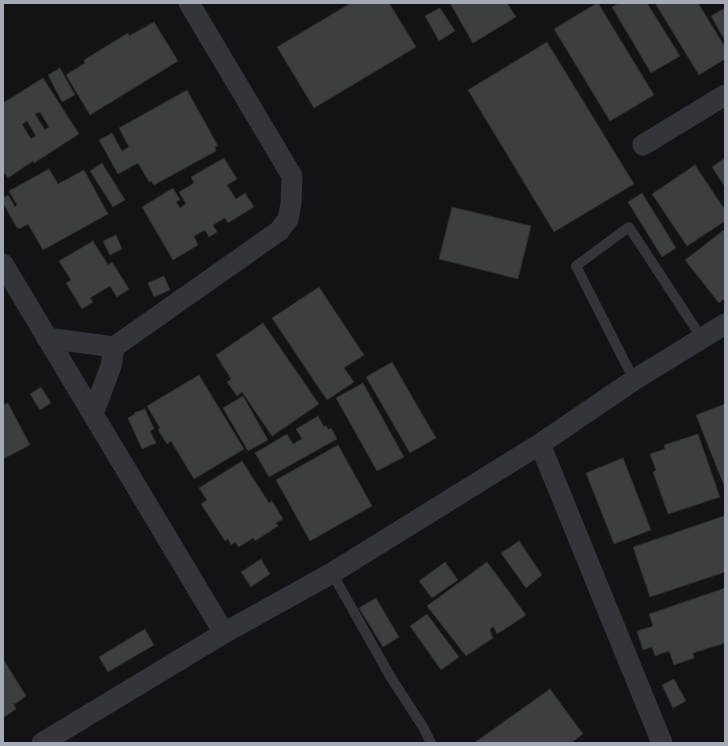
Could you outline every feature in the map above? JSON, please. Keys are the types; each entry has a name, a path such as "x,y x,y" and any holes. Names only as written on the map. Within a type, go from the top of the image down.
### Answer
{"street":[{"path":"47,338 114,347 279,231 288,218 291,204 292,176 189,3"},
{"path":"643,145 725,95"},
{"path":"3,264 224,632"},
{"path":"42,743 224,632 332,573 540,444 700,337 725,324"},
{"path":"93,414 111,366 114,347"},
{"path":"540,444 662,743"}],"lane":[{"path":"634,380 576,266 629,227 700,337"},
{"path":"332,573 390,676 423,727 431,743"}],"building":[{"path":"351,3 389,3 416,47 314,108 277,47"},
{"path":"450,3 507,3 516,17 473,43"},
{"path":"597,3 654,95 610,121 554,29"},
{"path":"619,3 647,3 680,56 651,73 612,7"},
{"path":"655,3 698,3 725,47 725,59 699,75"},
{"path":"440,8 455,31 439,41 425,16"},
{"path":"725,8 725,41 711,16"},
{"path":"154,22 178,61 90,115 66,75 85,63 84,60 128,33 129,36"},
{"path":"547,42 634,184 554,232 468,90"},
{"path":"60,68 75,95 62,102 48,75"},
{"path":"43,78 79,134 34,163 33,161 8,178 3,171 3,103","holes":["40,112 49,127 45,130 35,114","27,121 36,136 31,139 22,124"]},
{"path":"187,90 218,146 215,147 216,151 154,185 151,181 149,182 138,163 118,174 99,140 112,133 122,151 129,147 119,128"},
{"path":"224,158 237,179 227,185 236,199 245,193 254,207 228,223 225,218 213,225 217,232 209,237 205,230 194,236 198,245 173,260 142,207 173,188 180,200 176,202 180,208 186,204 179,192 194,183 191,177"},
{"path":"725,158 725,187 712,167"},
{"path":"102,163 125,200 113,207 90,171"},
{"path":"695,165 725,210 725,221 687,246 652,194"},
{"path":"49,169 58,184 84,170 108,214 43,250 28,224 19,229 18,227 17,228 3,203 3,198 8,195 15,207 17,205 9,191"},
{"path":"642,193 676,248 662,257 628,202"},
{"path":"452,207 531,226 518,279 439,259"},
{"path":"725,229 725,298 719,303 685,260"},
{"path":"116,235 122,249 110,255 103,241"},
{"path":"93,241 108,265 112,262 129,289 117,297 110,286 90,298 93,302 82,309 66,283 71,280 59,261"},
{"path":"164,276 170,290 154,297 148,283"},
{"path":"319,287 364,355 344,368 354,382 327,400 272,318"},
{"path":"263,323 319,404 272,436 242,392 237,396 227,382 231,379 216,355"},
{"path":"392,362 436,438 410,453 366,377"},
{"path":"199,375 244,449 194,479 171,441 167,444 158,430 160,428 147,406"},
{"path":"363,383 404,457 377,471 336,398"},
{"path":"41,387 51,403 40,410 30,394"},
{"path":"243,396 268,440 248,451 223,408"},
{"path":"8,403 30,445 3,459 3,405"},
{"path":"725,404 725,488 696,415"},
{"path":"145,409 154,429 150,431 156,443 142,449 128,418 135,414 134,413"},
{"path":"318,416 324,427 326,425 328,430 331,428 337,439 269,477 255,453 287,434 293,444 302,439 296,429"},
{"path":"698,434 720,497 668,514 653,472 656,470 650,454 665,449 664,445"},
{"path":"338,445 372,506 310,541 276,480"},
{"path":"623,458 651,530 614,544 586,473"},
{"path":"242,461 269,503 272,501 283,519 276,523 278,526 255,541 253,538 239,547 235,542 231,545 228,539 225,541 201,504 207,500 199,488"},
{"path":"724,516 725,572 650,597 633,547"},
{"path":"519,541 542,575 526,588 501,553"},
{"path":"261,559 270,574 251,587 241,572"},
{"path":"445,562 458,580 432,598 419,581"},
{"path":"487,562 526,615 497,634 493,626 490,630 493,638 466,656 427,606"},
{"path":"725,588 725,643 693,653 694,658 674,665 669,651 655,656 652,647 643,650 637,631 653,626 649,614"},
{"path":"376,598 399,637 383,647 359,608"},
{"path":"427,614 459,657 441,670 410,626"},
{"path":"145,629 154,645 108,672 99,657"},
{"path":"3,659 26,696 15,704 13,703 16,709 3,718"},
{"path":"674,679 686,701 673,708 662,685"},
{"path":"550,689 583,734 571,743 474,743"}]}
